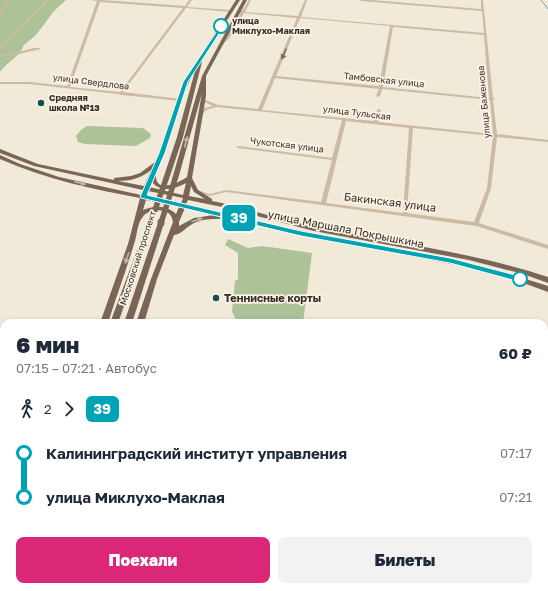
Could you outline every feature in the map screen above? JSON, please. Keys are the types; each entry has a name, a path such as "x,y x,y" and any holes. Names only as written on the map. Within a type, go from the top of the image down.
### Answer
{"main road":[{"path":"105,319 122,274 146,188 159,159 189,76 238,0"},
{"name":"Московский проспект","path":"129,319 175,179 204,77 221,44 242,12 245,0"},
{"name":"Московский проспект","path":"115,319 166,180 180,137 201,59"},
{"path":"141,319 168,243 184,206 201,114 204,77"},
{"name":"улица Маршала Покрышкина","path":"0,151 28,163 227,206 320,230 469,258 524,272 548,280"},
{"name":"улица Маршала Покрышкина","path":"0,157 35,171 111,190 234,217 301,234 469,265 548,289"},
{"path":"91,177 119,180 134,177 146,172 159,159"},
{"path":"154,170 154,182 165,186 178,186 190,177"},
{"path":"190,177 196,191 209,199 227,206"},
{"path":"111,190 134,200 136,204 137,220"},
{"path":"137,220 145,210 158,208 173,213 176,217 177,225"},
{"path":"168,243 180,228 192,221 208,217 234,217"}],"street":[{"path":"0,13 11,0"},
{"path":"0,50 48,0"},
{"path":"91,0 231,11"},
{"path":"68,88 99,0"},
{"path":"120,94 191,0"},
{"path":"250,0 242,12 485,34"},
{"path":"260,109 306,0"},
{"path":"361,0 394,1 483,10"},
{"name":"улица Баженова","path":"476,224 489,188 495,136 493,99 482,0"},
{"path":"0,4 8,4"},
{"path":"378,96 381,88 392,26"},
{"path":"0,56 10,56 16,52 39,49"},
{"name":"Тамбовская улица","path":"274,77 493,99"},
{"name":"улица Свердлова","path":"0,83 29,83 180,100"},
{"path":"203,100 217,106"},
{"path":"201,114 205,109 217,106"},
{"name":"улица Тульская","path":"217,106 260,109 411,127 548,141"},
{"path":"376,123 379,110"},
{"path":"323,204 344,119"},
{"path":"405,214 411,127"},
{"name":"Чукотская улица","path":"238,147 333,159"},
{"name":"Бакинская улица","path":"196,191 210,195 226,191 476,224 548,247"}],"green space":[{"path":"0,0 66,0 54,11 36,35 24,45 19,53 0,72"},
{"path":"87,126 143,128 151,134 150,138 136,146 85,144 78,142 76,136"},
{"path":"228,239 248,248 262,246 312,253 304,319 236,319 232,312 235,281 238,279 238,253 225,245"}],"waterway":[{"path":"541,0 548,9"}],"bus line":[{"name":"39","path":"221,26 183,88 167,140 143,197 234,217 301,234 469,265 520,279"}],"place":[{"name":"улица Миклухо-Маклая","path":"221,26"},
{"name":"Средняя школа №13","path":"41,103"},
{"name":"Теннисные корты","path":"216,298"}]}
